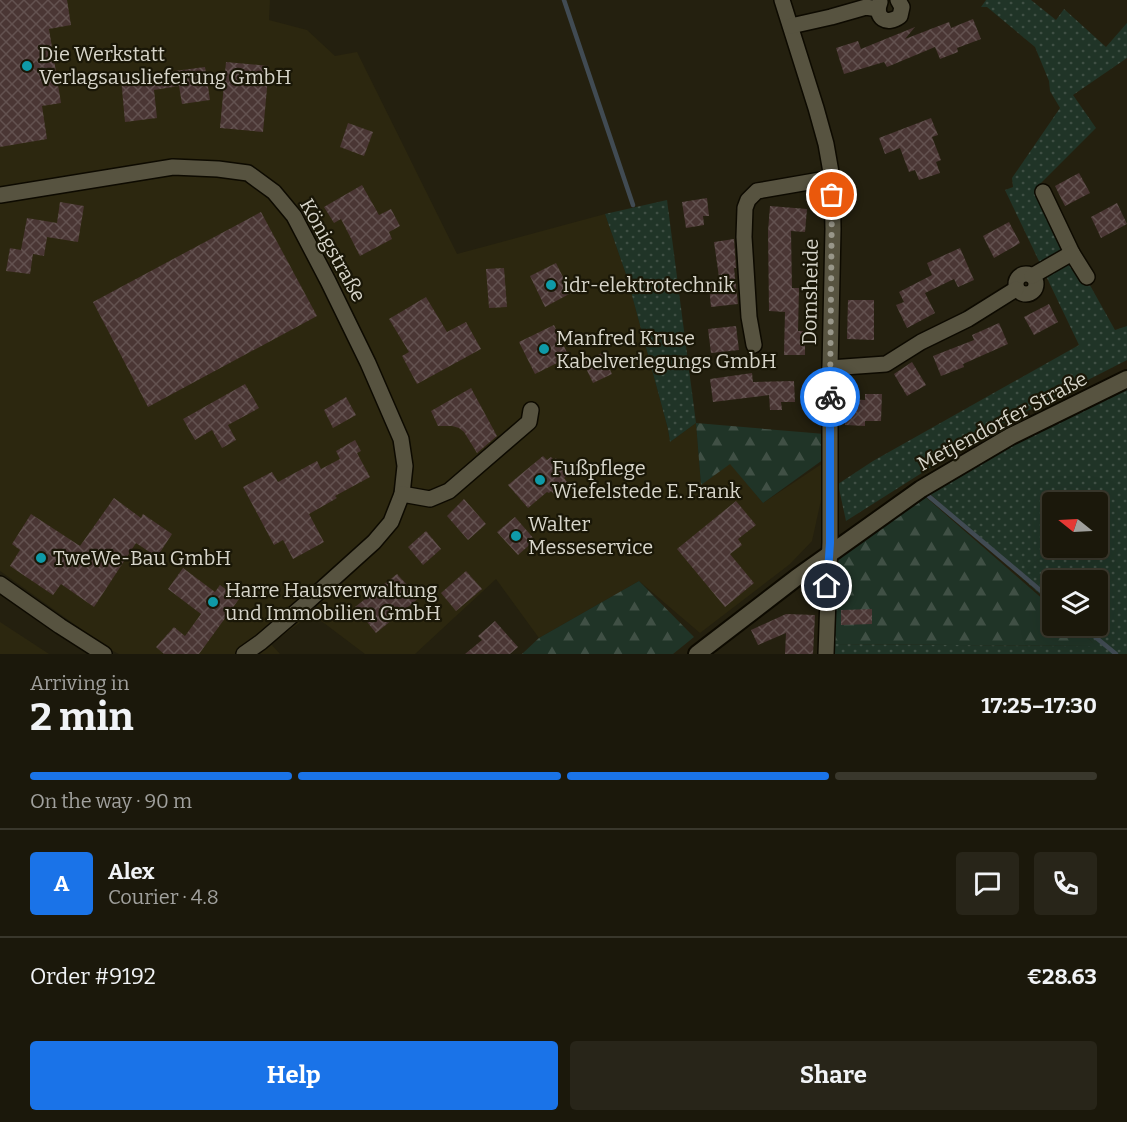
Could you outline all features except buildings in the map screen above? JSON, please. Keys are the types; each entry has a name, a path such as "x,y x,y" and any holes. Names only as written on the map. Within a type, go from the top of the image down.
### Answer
{"street":[{"name":"Domsheide","path":"782,0 826,144 832,178 826,654"},
{"path":"791,26 880,5 878,13 883,19 890,21 900,16 902,11 898,0"},
{"name":"Königstraße","path":"0,195 172,167 218,169 248,173 274,192 294,216 381,391 400,439 405,466 402,494 391,522 374,542 261,642 244,654"},
{"path":"754,345 748,316 744,237 745,208 748,200 757,191 832,178"},
{"path":"1043,192 1072,253 1087,277"},
{"path":"830,368 886,364 1017,289 1023,294 1030,294 1036,288 1032,276 1072,253"},
{"name":"Metjendorfer Straße","path":"697,654 796,578 921,489 1011,436 1127,380"},
{"path":"402,494 430,499 449,491 529,422 531,410"},
{"path":"0,584 104,654"}],"shaded area":[{"path":"0,0 270,0 269,20 307,30 335,56 357,52 457,254 605,214 627,277 670,442 696,423 701,484 730,463 763,503 823,463 823,491 812,541 790,564 700,633 639,581 539,638 496,579 415,654 365,654 312,614 271,644 280,654 119,654 109,649 0,571"},
{"path":"0,622 49,654 0,654"}],"green space":[{"path":"986,0 1031,0 1056,20 1064,9 1106,47 1127,23 1127,58 1073,95 1096,128 1040,184 1072,253 1115,330 1127,326 1127,360 988,431 846,521 838,484 873,461 1079,345 1005,190 1013,187 1012,178 1060,108 1050,91 1049,81 1035,47 987,7 981,7"},
{"path":"667,200 696,423 670,442 627,277 605,214"},
{"path":"1127,387 1127,654 830,654 830,644 1096,646 1086,636 1108,636 1108,570 1042,570 1042,596 926,490 1014,440"},
{"path":"696,423 825,434 824,459 763,503 730,464 701,485"},
{"path":"921,493 1042,598 1042,636 1085,636 1097,646 830,644 834,560"},
{"path":"639,581 694,637 673,654 522,654 539,638"}],"waterway":[{"path":"564,0 633,205"},
{"path":"925,493 1042,592"},
{"path":"1094,636 1116,654"}],"way so far":[{"path":"830,397 832,195"}],"place":[{"name":"Die Werkstatt Verlagsauslieferung GmbH","path":"27,66"},
{"name":"idr-elektrotechnik","path":"551,285"},
{"name":"Manfred Kruse Kabelverlegungs GmbH","path":"544,349"},
{"name":"Fußpflege Wiefelstede E. Frank","path":"540,480"},
{"name":"Walter Messeservice","path":"516,536"},
{"name":"TweWe-Bau GmbH","path":"41,558"},
{"name":"Harre Hausverwaltung und Immobilien GmbH","path":"213,602"}],"route":[{"path":"827,586 830,543 830,397"}]}
